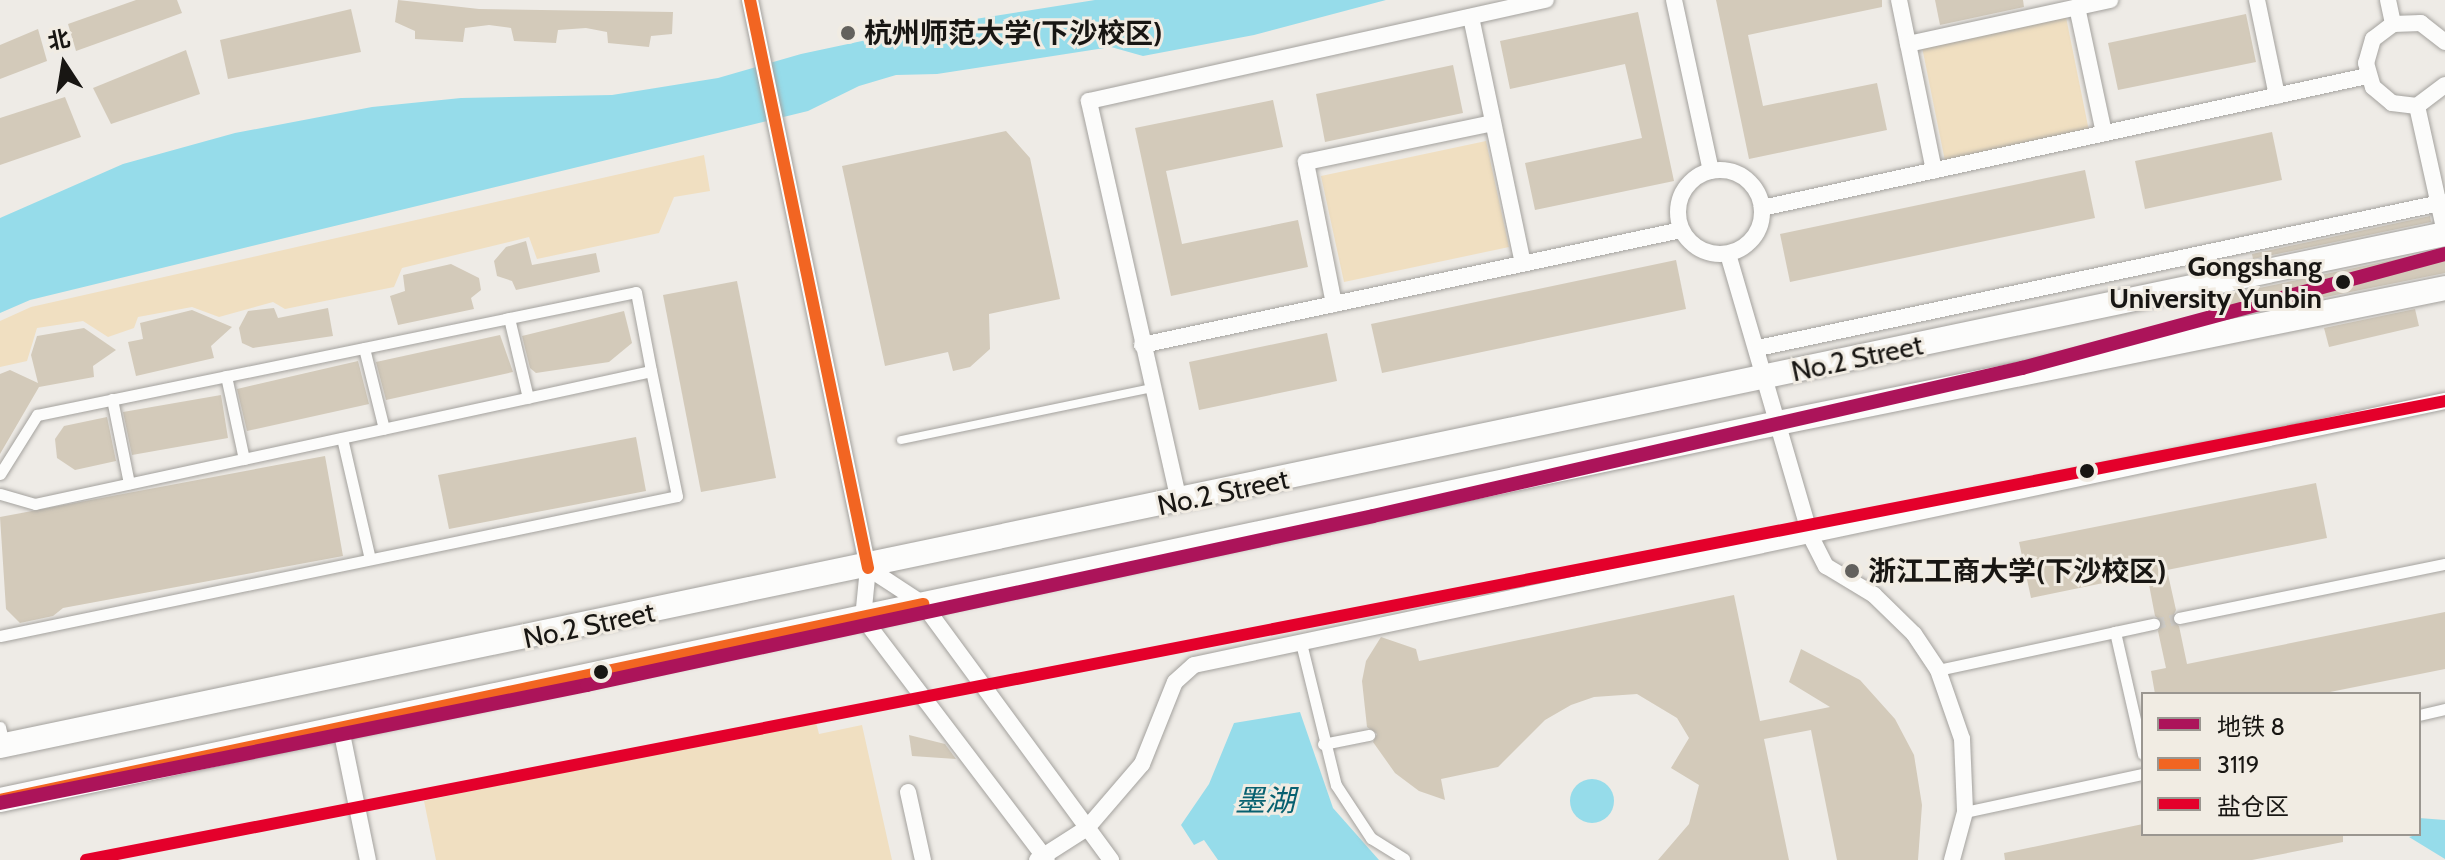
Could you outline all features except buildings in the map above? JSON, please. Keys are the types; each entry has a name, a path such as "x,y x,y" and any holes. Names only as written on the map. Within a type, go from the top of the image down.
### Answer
{"main road":[{"name":"No.2 Street","path":"1,739 868,568 2445,233"},
{"name":"No.2 Street","path":"0,800 1778,423 2445,288"}],"street":[{"path":"750,0 868,568 863,618 1043,859 1087,828 1142,764 1175,682 1194,665 2445,401"},
{"path":"1179,501 1089,101 1546,0"},
{"path":"1674,0 1711,171"},
{"path":"1899,0 1934,170"},
{"path":"1908,44 2110,0"},
{"path":"2257,0 2277,96"},
{"path":"2388,0 2393,24"},
{"path":"2077,7 2104,133"},
{"path":"1471,17 1523,264"},
{"path":"2367,76 2373,39 2393,24 2421,23 2445,42"},
{"path":"1762,208 2367,76"},
{"path":"2367,76 2392,103 2417,106 2445,85"},
{"path":"2417,106 2442,203 2445,233"},
{"path":"1334,304 1306,162 1493,123"},
{"path":"1711,171 1745,177 1762,208 1752,240 1728,254 1700,250 1681,230 1677,216 1683,190 1711,171"},
{"path":"1758,348 2442,203"},
{"path":"1142,345 1681,230"},
{"path":"1728,254 1767,377 1811,537 1826,566 1874,595 1914,634 1938,670 1962,739 1965,812 1952,860"},
{"path":"0,474 37,415 636,292 677,496 0,636"},
{"path":"509,318 528,398"},
{"path":"364,348 384,429"},
{"path":"0,494 35,504 651,371"},
{"path":"226,376 244,459"},
{"path":"112,399 129,483"},
{"path":"342,438 370,559"},
{"path":"2179,618 2445,564"},
{"path":"868,568 923,604 1111,860"},
{"path":"1938,670 2154,624"},
{"path":"2115,632 2141,745"},
{"path":"1301,643 1323,744 1351,812 1371,838 1404,859"},
{"path":"2421,715 2445,709"},
{"path":"341,729 368,860"},
{"path":"1323,744 1369,735"},
{"path":"1965,812 2141,774"},
{"path":"908,792 923,860"}],"lane":[{"path":"901,440 1152,388"}],"shaded area":[{"path":"2066,17 2089,131 1945,161 1922,47"},
{"path":"1486,141 1509,247 1344,282 1321,176"},
{"path":"704,155 710,191 674,197 659,233 537,259 529,237 402,268 394,287 285,309 273,302 219,317 192,307 138,317 134,328 108,337 83,321 37,328 27,361 0,367 0,321 31,307"},
{"path":"815,718 819,734 862,725 892,860 436,860 424,801"}],"water":[{"path":"1095,0 1386,0 1254,35 1143,56 1111,47 937,74 896,75 859,86 808,111 30,300 0,313 0,218 123,164 235,133 372,107 461,98 612,95 718,78 801,54 937,25"},
{"name":"墨湖","path":"1300,712 1333,808 1379,860 1218,860 1204,840 1194,845 1181,825 1209,784 1234,723"},
{"path":"1592,779 1607,786 1614,801 1607,816 1592,823 1577,816 1570,801 1577,786"},
{"path":"2421,818 2445,820 2445,859 2409,837 2421,836"}],"tunnel":[{"path":"2154,624 2179,618"}],"metro line":[{"name":"8","path":"0,803 587,685 1373,516 2022,368 2445,254"}],"transit line":[{"name":"3119","path":"750,0 868,568"},
{"name":"盐仓区","path":"86,860 2445,401"},
{"name":"3119","path":"0,800 923,604"}],"place":[{"name":"杭州师范大学(下沙校区)","path":"848,33"},
{"name":"Gongshang University Yunbin","path":"2343,282"},
{"name":"浙江工商大学(下沙校区)","path":"1852,571"}]}
